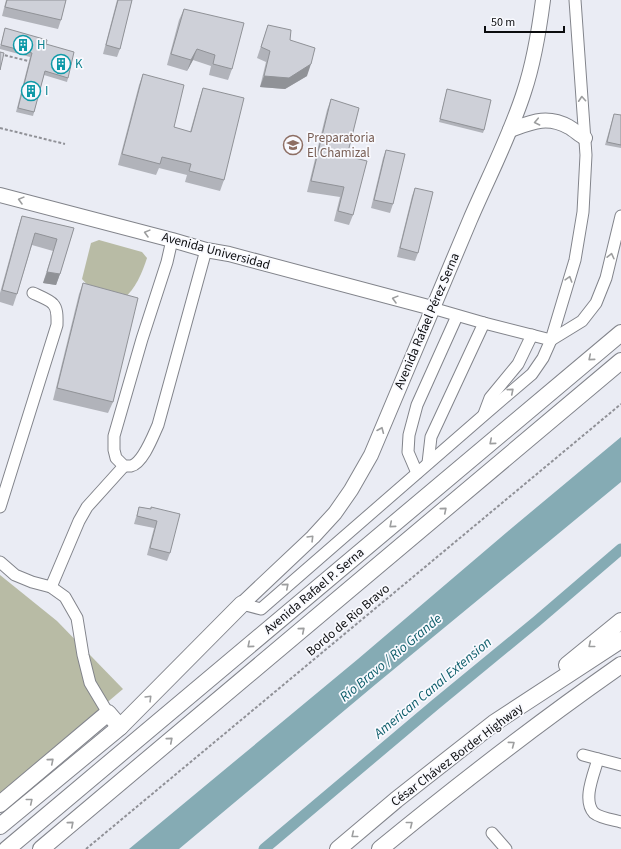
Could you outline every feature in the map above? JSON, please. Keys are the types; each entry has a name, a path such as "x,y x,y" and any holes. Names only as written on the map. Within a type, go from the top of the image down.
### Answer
{"highway":[{"name":"Avenida Rafael P. Serna","path":"7,849 621,333"},
{"name":"Avenida Rafael P. Serna","path":"41,849 621,361"},
{"path":"0,826 120,727 242,604"},
{"path":"494,723 621,621"},
{"name":"César Chávez Border Highway","path":"338,849 418,782 494,723 621,640"},
{"name":"César Chávez Border Highway","path":"380,849 486,764 621,665"},
{"path":"570,701 621,675"},
{"path":"0,804 108,713 120,727"}],"main road":[{"name":"Avenida Rafael Pérez Serna","path":"242,604 313,537 335,513 352,490 371,456 432,308 510,130 524,92 534,58 543,0"},
{"path":"510,130 532,122 543,120 554,121 568,127 585,138"},
{"name":"Avenida Universidad","path":"0,195 432,308"}],"street":[{"path":"242,604 261,608 532,374 543,358 551,340 575,260 583,212 586,155 575,0"},
{"path":"432,308 457,316 551,340 582,321 596,303 606,278 621,216"},
{"path":"172,240 167,262 142,339 114,436 114,450 116,458 124,466 131,466 138,462 149,445 158,425 206,250"},
{"path":"0,507 57,326 56,311 53,304 33,293"},
{"path":"416,473 408,452 409,435 417,405 457,316"},
{"path":"428,463 431,437 484,323"},
{"path":"484,415 490,398 518,364 532,335"},
{"path":"51,587 79,521 87,507 124,466"},
{"path":"0,562 15,576 51,587 65,597 77,618 83,655 90,683 108,713"},
{"path":"583,755 621,765"},
{"path":"598,759 588,791 589,805 595,814 621,822"},
{"path":"492,833 506,849"}],"path":[{"path":"0,54 37,64"},
{"path":"0,128 65,144"},
{"name":"Bordo de Rio Bravo","path":"86,849 621,404"}],"green space":[{"path":"99,240 142,252 147,258 135,285 124,298 93,291 82,279 91,243"},
{"path":"0,575 57,621 123,689 0,793"}],"water":[{"name":"Río Bravo / Rio Grande","path":"621,437 621,482 179,849 129,849 358,659"}],"building":[{"path":"7,0 66,0 61,20 5,7"},
{"path":"118,0 132,0 120,49 106,45"},
{"path":"184,9 244,23 232,69 213,64 215,55 197,49 191,60 171,54"},
{"path":"268,25 291,30 290,40 315,48 311,64 289,78 264,76 270,51 261,47"},
{"path":"5,28 47,40 46,44 74,52 68,78 45,71 34,112 18,108 32,53 1,45"},
{"path":"0,52 4,53 0,70"},
{"path":"143,74 184,85 174,127 191,132 203,88 244,98 224,180 189,171 191,164 162,157 160,164 122,154"},
{"path":"447,89 491,100 484,130 440,119"},
{"path":"331,99 359,108 347,156 367,161 353,215 338,211 344,187 311,181"},
{"path":"614,114 621,115 621,145 607,142"},
{"path":"386,150 405,154 393,204 374,200"},
{"path":"415,188 433,192 418,253 400,248"},
{"path":"22,216 74,228 60,274 47,272 57,239 35,233 17,294 2,290"},
{"path":"83,283 138,298 113,402 57,388"},
{"path":"139,507 151,509 151,507 180,514 170,553 150,548 157,521 137,516"}],"waterway":[{"name":"American Canal Extension","path":"264,849 621,549"}],"place":[{"name":"H","path":"23,45"},
{"name":"K","path":"61,64"},
{"name":"I","path":"31,91"},
{"name":"Preparatoria El Chamizal","path":"293,145"}]}
